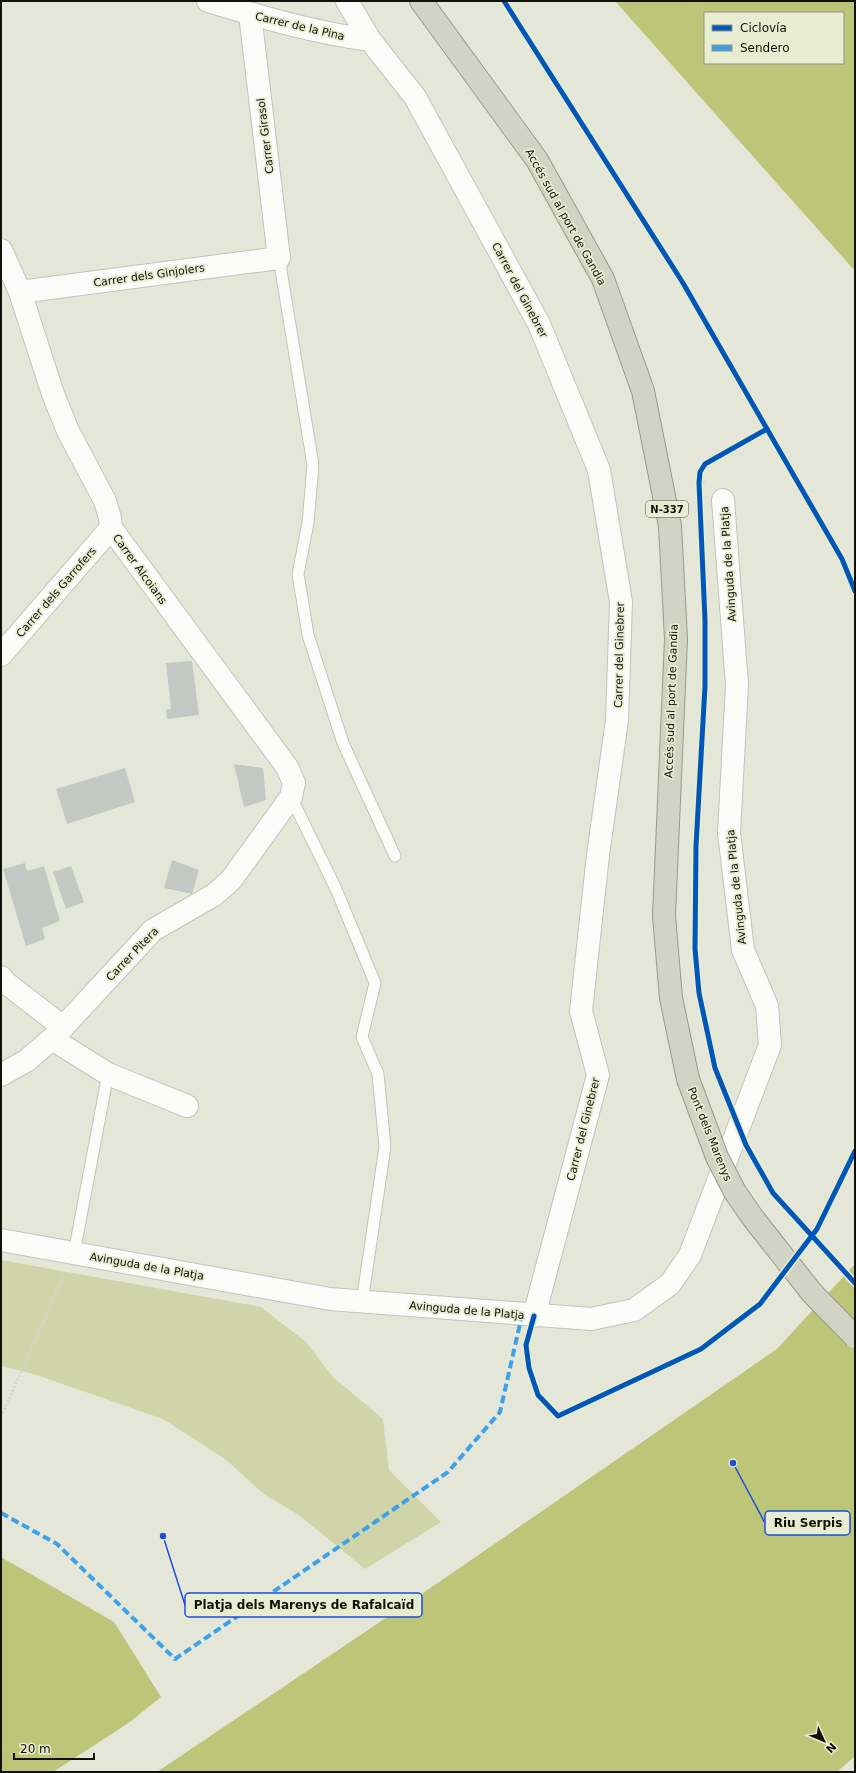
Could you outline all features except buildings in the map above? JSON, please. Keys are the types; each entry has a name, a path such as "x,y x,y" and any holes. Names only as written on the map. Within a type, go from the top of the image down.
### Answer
{"highway":[{"name":"Accés sud al port de Gandia","path":"421,1 537,160 603,279 643,391 670,526 676,639 664,916 671,998 688,1079"},
{"name":"Pont dels Marenys","path":"688,1079 717,1157 735,1192 753,1218 812,1293 855,1337"}],"street":[{"name":"Carrer de la Pina","path":"208,1 250,14 336,36 370,40"},
{"name":"Carrer del Ginebrer","path":"347,1 370,40 415,97 539,324 599,470 622,602 617,720 598,855 581,1011 598,1075 534,1316"},
{"name":"Carrer Girasol","path":"250,14 279,258"},
{"name":"Carrer Alcoians","path":"1,250 20,292 53,394 68,431 105,501 110,518 110,528 287,767 294,783 290,796"},
{"name":"Carrer dels Ginjolers","path":"20,292 279,258"},
{"name":"Avinguda de la Platja","path":"1,1240 330,1299 591,1320 634,1310 670,1284 690,1255 770,1045 767,1006 743,950 729,833 737,685 723,500"},
{"name":"Carrer dels Garrofers","path":"1,655 110,528"},
{"name":"Carrer Pitera","path":"1,1075 26,1061 58,1033 153,930 214,895 231,880 290,796"},
{"path":"1,977 58,1033 108,1074 187,1106"}],"lane":[{"path":"279,258 313,465 308,523 298,574 308,635 343,743 395,856"},
{"path":"290,796 336,889 375,984 362,1037 378,1074 385,1147 362,1302"},
{"path":"74,1253 108,1074"}],"path":[{"path":"699,477 699,489"},
{"path":"1,1417 74,1253"}],"shaded area":[{"path":"615,1 855,1 855,271"},
{"path":"1,1260 261,1307 306,1342 333,1377 383,1419 389,1470 441,1522 365,1569 299,1515 265,1495 225,1459 163,1419 34,1374 1,1366"},
{"path":"855,1264 855,1756 837,1772 157,1772 445,1578 777,1349"},
{"path":"1,1557 114,1622 161,1697 130,1722 57,1772 1,1772"}],"pier":[{"path":"439,1579 431,1587 155,1772 155,1770"},
{"path":"163,1696 131,1724 60,1772 53,1772 130,1722"}],"marked path":[{"path":"1,1513 57,1544 175,1659 448,1472 500,1412 522,1315"}],"cycle path":[{"path":"504,1 683,283 767,429 705,464 700,472 699,483 705,620 705,686 696,846 695,949 699,993 715,1068 746,1145 773,1193 855,1283"},
{"path":"767,429 842,559 855,591"},
{"path":"534,1316 526,1345 529,1368 538,1395 558,1416 701,1349 760,1304 817,1229 855,1151"}],"place":[{"name":"Riu Serpis","path":"733,1463"},
{"name":"Platja dels Marenys de Rafalcaïd","path":"163,1536"}]}
